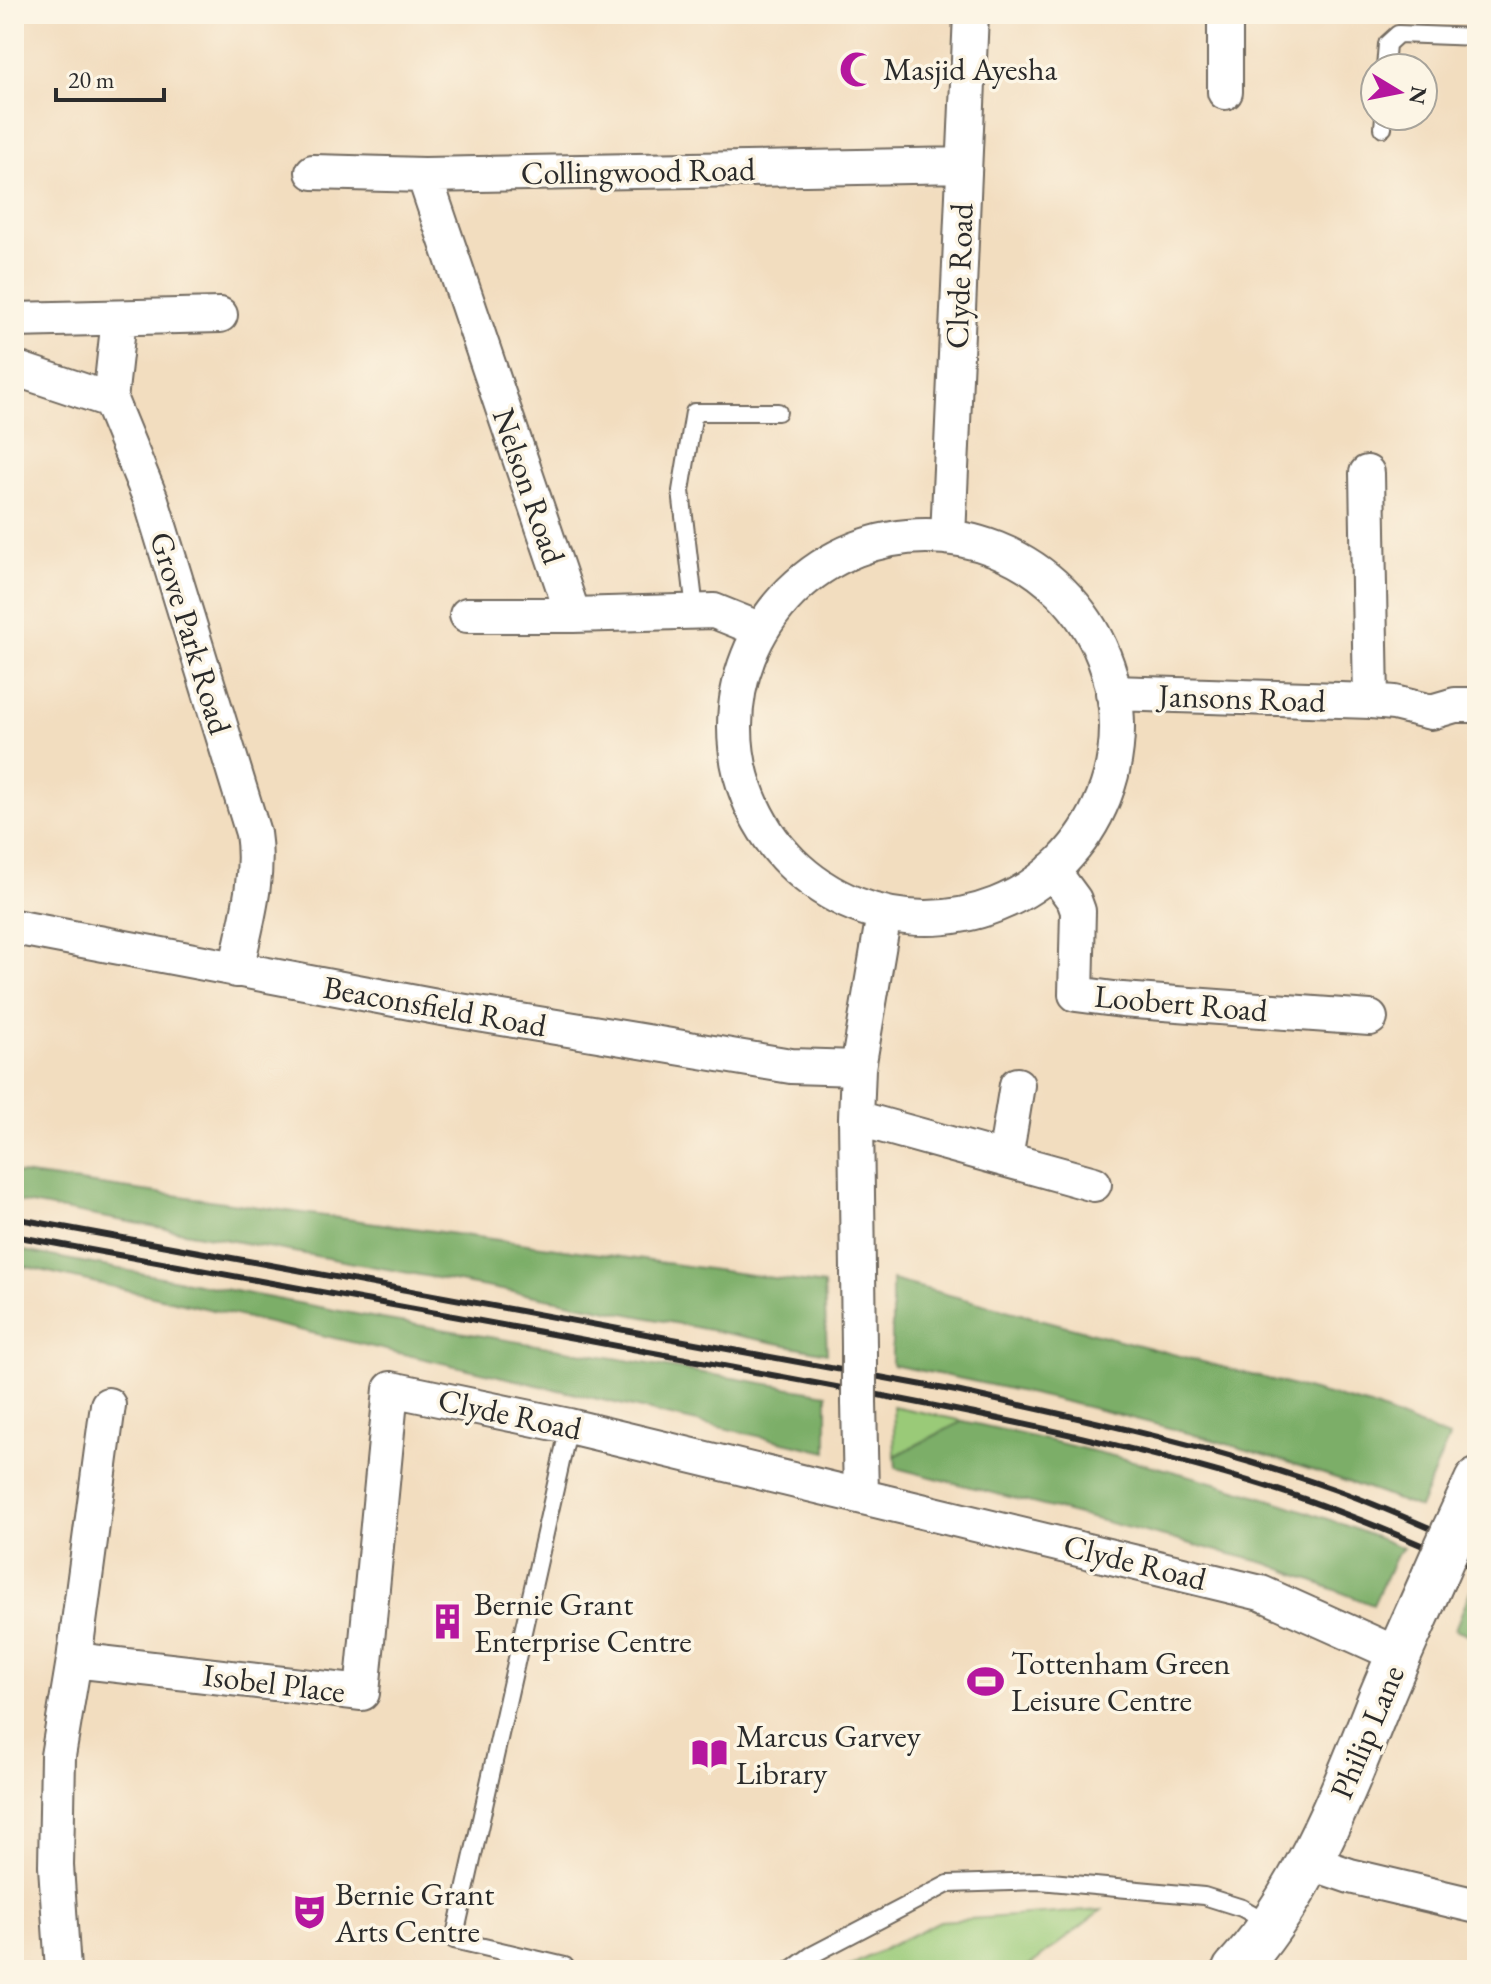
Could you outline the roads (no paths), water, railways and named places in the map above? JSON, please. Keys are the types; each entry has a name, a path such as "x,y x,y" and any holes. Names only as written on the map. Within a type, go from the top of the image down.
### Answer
{"main road":[{"name":"Philip Lane","path":"1235,1970 1271,1924 1309,1862 1347,1783 1399,1655 1472,1494"}],"street":[{"name":"Clyde Road","path":"948,537 971,14"},
{"path":"1225,14 1225,92"},
{"name":"Collingwood Road","path":"313,172 424,175 963,165"},
{"name":"Nelson Road","path":"424,175 573,615"},
{"path":"14,320 220,315"},
{"path":"14,368 110,400 119,318"},
{"name":"Grove Park Road","path":"110,400 151,500 253,833 255,874 236,970"},
{"name":"Jansons Road","path":"1367,473 1371,701"},
{"path":"948,537 1005,553 1031,568 1075,608 1092,633 1108,669 1113,693 1115,748 1106,787 1085,832 1052,870 1020,894 964,915 924,918 884,914 847,901 812,881 771,839 751,804 739,766 736,706 745,667 761,630 799,584 832,561 850,552 897,538 948,537"},
{"path":"467,615 695,610 725,614 761,630"},
{"name":"Jansons Road","path":"1113,693 1371,701 1431,712 1455,705 1477,705"},
{"name":"Loobert Road","path":"1052,870 1074,900 1078,911 1076,994 1370,1018"},
{"path":"861,1495 856,1118 858,1068 884,914"},
{"name":"Beaconsfield Road","path":"14,927 442,1008 791,1066 858,1068"},
{"path":"1005,1159 1017,1085"},
{"path":"856,1118 1094,1184"},
{"name":"Clyde Road","path":"391,1389 569,1426 1261,1593 1399,1655"},
{"name":"Isobel Place","path":"74,1660 362,1693 391,1389"},
{"path":"63,1970 56,1866 58,1756 108,1405"},
{"path":"1309,1862 1350,1876 1477,1906"}],"lane":[{"path":"1386,52 1387,44 1398,34 1477,37"},
{"path":"695,610 681,491 694,412 778,412"},
{"path":"565,1966 454,1940 569,1426"},
{"path":"791,1970 812,1955 948,1884 1040,1881 1204,1896 1242,1908 1271,1924"}],"railway":[{"path":"14,1218 956,1391 1052,1412 1148,1434 1290,1474 1372,1503 1477,1549"},
{"path":"14,1236 813,1383 1128,1448 1281,1491 1366,1522 1477,1569"}],"place":[{"name":"Masjid Ayesha","path":"857,69"},
{"name":"Bernie Grant Enterprise Centre","path":"448,1622"},
{"name":"Tottenham Green Leisure Centre","path":"985,1681"},
{"name":"Marcus Garvey Library","path":"710,1754"},
{"name":"Bernie Grant Arts Centre","path":"309,1912"}]}
